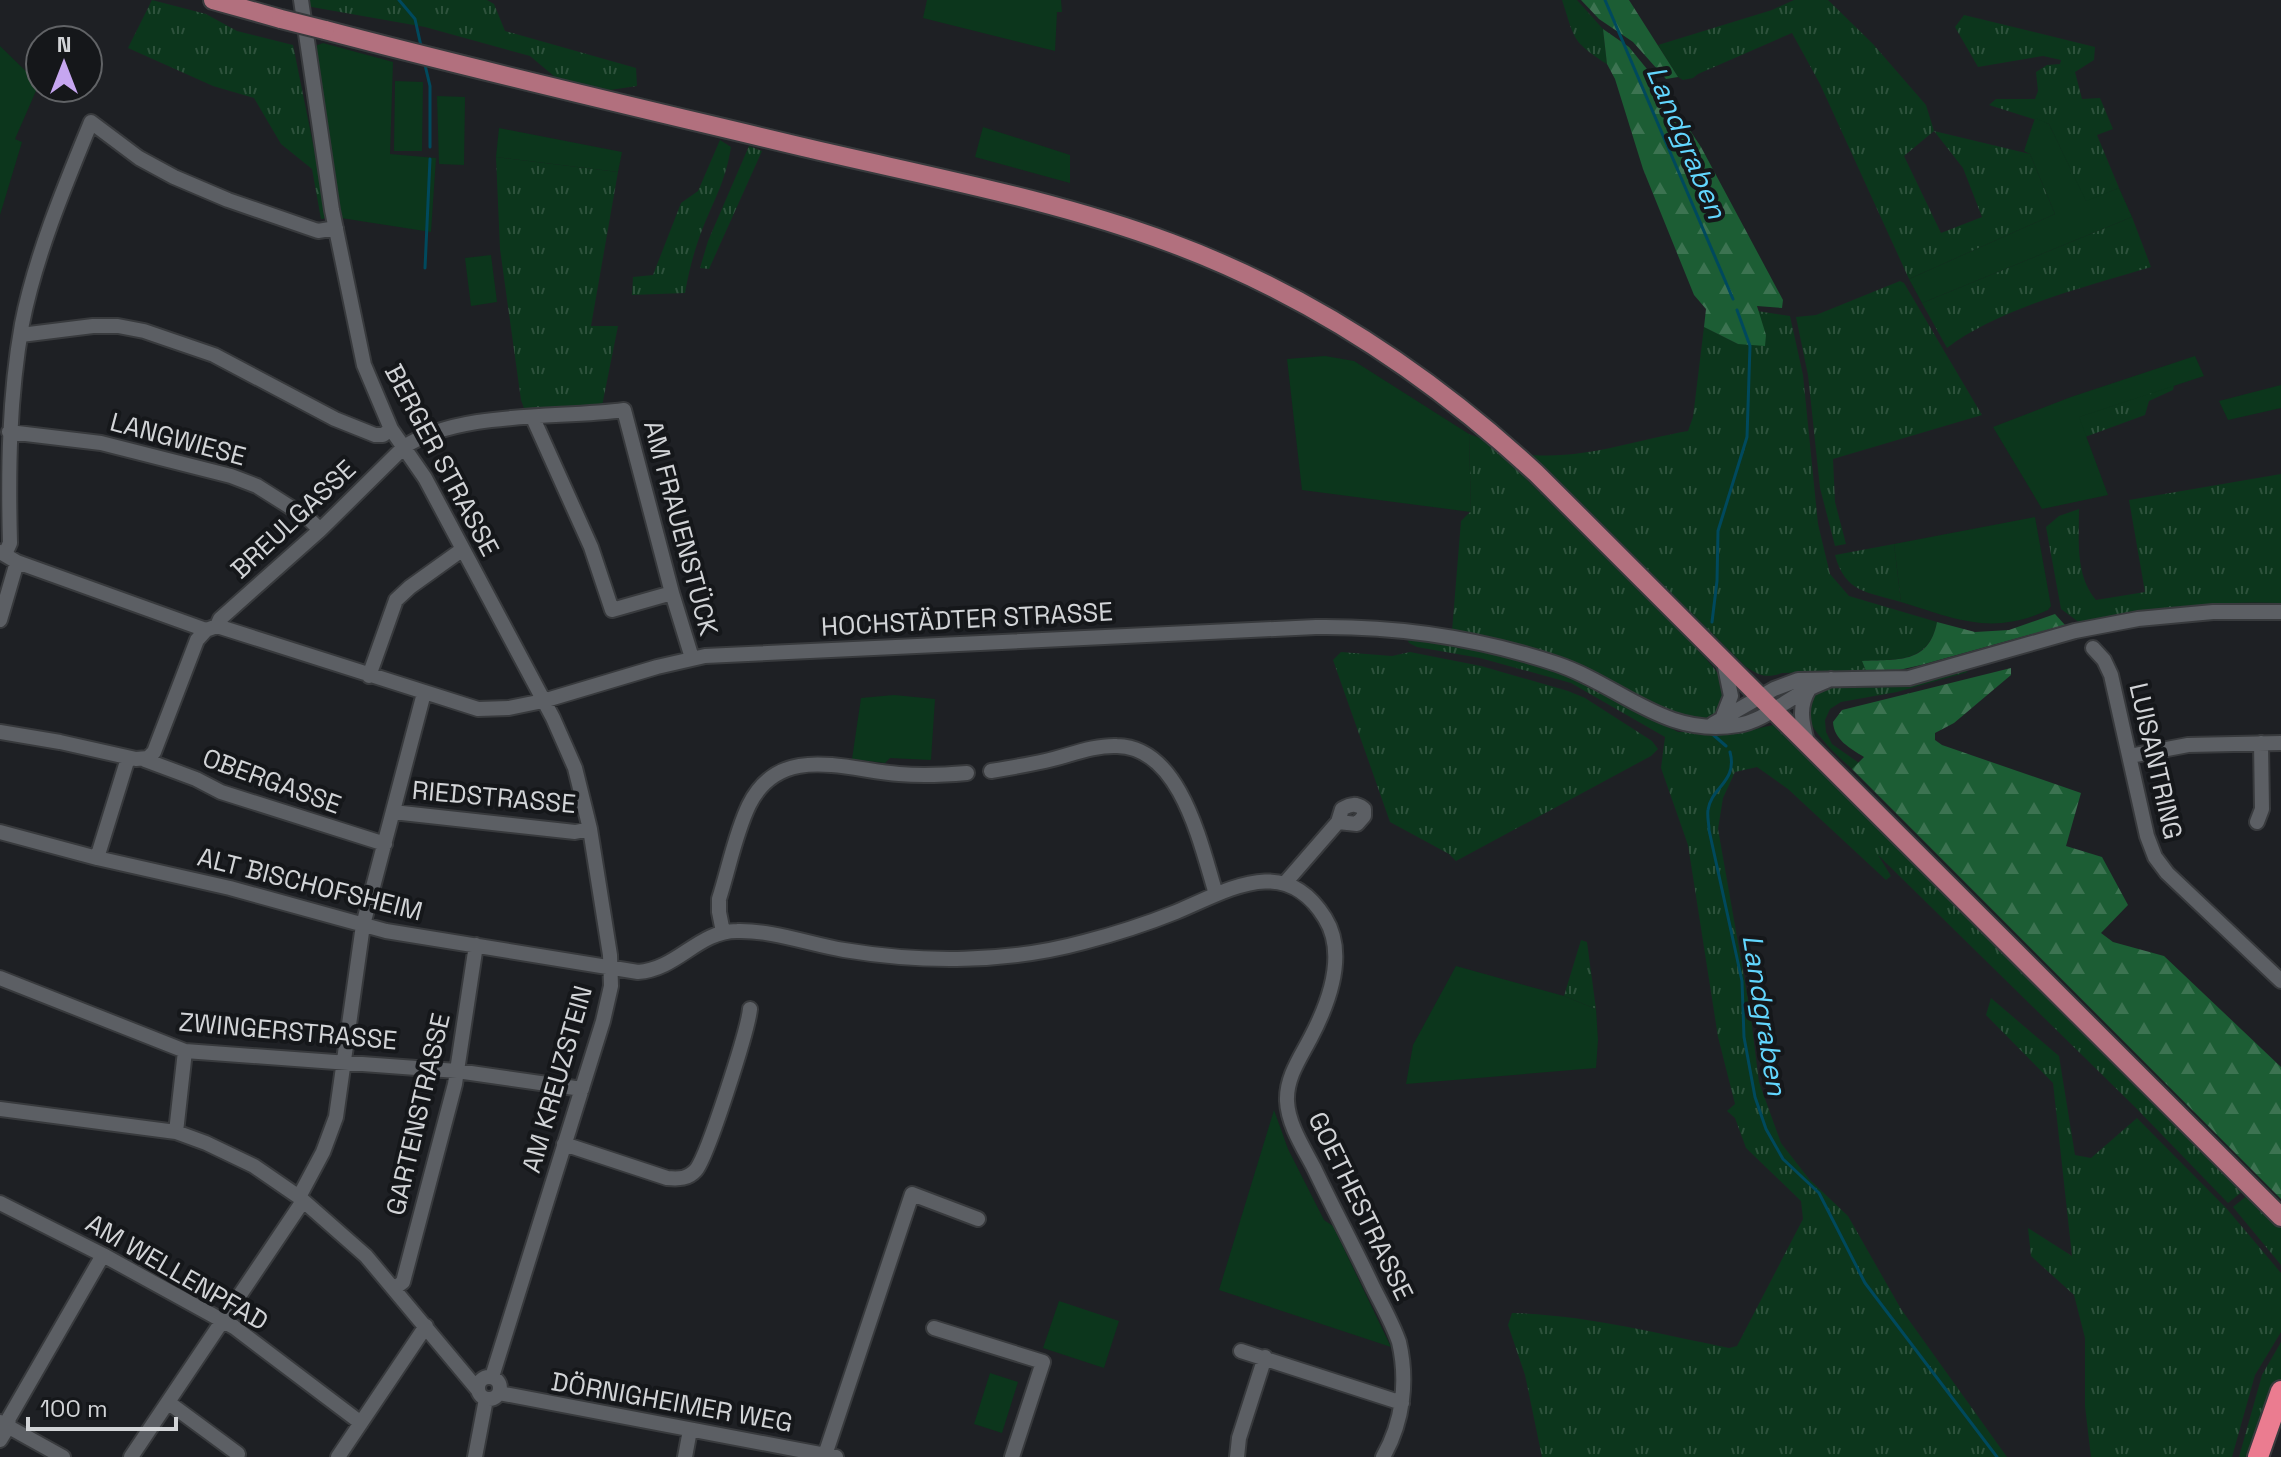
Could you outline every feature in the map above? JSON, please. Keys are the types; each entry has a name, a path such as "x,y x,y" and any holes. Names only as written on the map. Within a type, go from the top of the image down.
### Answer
{"highway":[{"path":"2258,1457 2281,1391"}],"main road":[{"path":"213,0 584,95 1028,200 1170,243 1249,275 1304,302 1456,404 1536,473 2281,1217"}],"street":[{"name":"BERGER STRASSE","path":"301,0 336,228 364,365 391,429 425,478 543,701"},
{"path":"0,620 10,543 9,432 21,335 55,212 91,122 139,158 174,177 228,200 318,231 336,228"},
{"path":"21,335 93,326 118,326 144,331 214,355 335,419 375,435 383,435 391,429"},
{"name":"AM FRAUENSTÜCK","path":"533,418 624,410 692,658"},
{"path":"404,447 447,429 533,418 582,525 612,610 672,593"},
{"name":"LANGWIESE","path":"9,432 101,443 231,476 257,486 309,519 320,530"},
{"name":"BREULGASSE","path":"150,756 197,640 216,628 220,619 320,530 404,447"},
{"path":"369,676 396,600 463,549"},
{"name":"HOCHSTÄDTER STRASSE","path":"7,556 216,628 487,710 543,701 692,658 1285,628 1366,627 1453,637 1515,651 1583,674 1672,722 1694,726 1717,722 1740,725 1775,710 1831,679"},
{"path":"1717,722 1761,696 1798,680 1909,678 2056,636 2138,619 2213,612 2281,612"},
{"name":"LUISANTRING","path":"2093,648 2104,660 2111,675 2147,836 2157,862 2281,981"},
{"path":"1717,722 1731,696 1722,658"},
{"path":"1807,742 1801,713 1809,689"},
{"path":"131,1457 301,1199 334,1126 363,925 424,693"},
{"name":"AM KREUZSTEIN","path":"475,1457 488,1387 603,1021 611,969 590,829 570,752 543,701"},
{"name":"OBERGASSE","path":"0,732 128,758 150,756 221,792 385,844"},
{"path":"2257,822 2262,809 2261,743"},
{"path":"2130,756 2188,745 2281,743"},
{"path":"991,771 1106,746 1139,750 1160,766 1181,795 1195,826 1216,894"},
{"path":"97,858 128,758"},
{"path":"723,932 719,899 749,806 767,781 782,771 814,763 899,774 967,773"},
{"name":"RIEDSTRASSE","path":"393,812 575,832 590,829"},
{"path":"611,969 638,972 657,970 707,939 723,932 741,931 894,956 1012,955 1067,947 1157,919 1248,883 1285,883 1338,822"},
{"name":"ALT BISCHOFSHEIM","path":"0,832 230,888 363,925 611,969"},
{"name":"GOETHESTRASSE","path":"1285,883 1309,899 1326,919 1333,937 1335,958 1330,991 1290,1081 1287,1097 1289,1115 1396,1334 1403,1364 1402,1403 1397,1429 1383,1457"},
{"name":"GARTENSTRASSE","path":"395,1288 403,1282 457,1071 476,945"},
{"name":"ZWINGERSTRASSE","path":"0,978 185,1051 457,1071 582,1089"},
{"path":"564,1144 667,1178 681,1179 693,1173 704,1155 750,1018 750,1009"},
{"path":"176,1132 185,1051"},
{"path":"0,1109 176,1132 254,1166 301,1199 366,1256 464,1376 488,1387"},
{"path":"830,1456 912,1194 978,1219"},
{"name":"AM WELLENPFAD","path":"0,1203 234,1327 361,1423"},
{"path":"0,1440 4,1424 103,1255"},
{"path":"338,1457 426,1326"},
{"path":"934,1328 1043,1362 1012,1457"},
{"path":"1241,1351 1402,1403"},
{"path":"1237,1457 1239,1438 1265,1357"},
{"name":"DÖRNIGHEIMER WEG","path":"488,1387 830,1456"},
{"path":"169,1403 238,1454"},
{"path":"4,1424 63,1457"},
{"path":"685,1457 690,1430"}],"green space":[{"path":"152,0 206,14 237,31 293,45 328,218 321,219 312,169 281,144 254,98 213,86 128,48"},
{"path":"305,0 487,0 494,4 505,31 636,68 637,86 610,90 555,77 530,56 425,27 306,6"},
{"path":"927,0 1061,0 1062,12 1057,12 1055,51 923,18"},
{"path":"1562,0 1577,0 1603,29 1607,64 1580,44"},
{"path":"1581,0 1629,0 1678,77 1666,79 1633,42 1599,19"},
{"path":"1794,0 1828,0 1873,44 1926,105 1934,131 2030,154 2055,214 1909,279 1820,84 1792,33 1683,80 1658,45 1772,10","holes":["1934,131 1963,168 1982,217 1941,233 1904,156"]},
{"path":"1964,15 2095,47 2094,60 2075,72 2082,99 2100,98 2113,129 2097,135 2119,188 2086,202 2049,124 1989,105 1996,99 2035,99 2038,91 2036,72 2047,65 2060,64 2061,60 2043,56 1978,67 1955,27"},
{"path":"1603,29 1629,47 1660,85 1701,147 1783,300 1782,308 1757,306 1766,335 1765,346 1738,344 1704,327 1706,309 1694,295 1643,169 1615,79 1607,64"},
{"path":"323,43 393,62 390,154 436,158 431,232 341,218 312,57 315,46"},
{"path":"0,46 24,69 24,104 30,104 15,139 22,142 0,215"},
{"path":"395,81 423,82 422,151 394,151"},
{"path":"437,96 465,97 464,165 439,164"},
{"path":"2035,118 2049,124 2086,201 2119,188 2132,217 1922,303 1909,279 2055,214 2030,154 2024,151"},
{"path":"983,127 1070,155 1070,183 975,157"},
{"path":"499,128 622,152 618,172 496,157"},
{"path":"720,140 731,147 729,158 698,242 685,293 632,295 633,277 653,275 681,203 698,191"},
{"path":"749,146 762,151 709,269 700,268 708,241"},
{"path":"496,157 618,172 591,326 618,326 602,406 525,411 500,249"},
{"path":"2132,217 2151,267 2072,290 2018,310 1992,321 1947,348 1922,303"},
{"path":"491,255 497,302 471,306 465,258"},
{"path":"1900,281 1982,415 1833,459 1835,502 1846,544 1835,546 1820,488 1808,375 1796,317 1816,315"},
{"path":"1757,311 1790,316 1803,375 1818,524 1830,574 1849,596 1937,622 1927,646 1919,652 1899,659 1862,661 1866,671 1767,676 1754,672 1532,455 1591,452 1688,431 1693,417 1704,327 1738,344 1766,335"},
{"path":"1325,356 1354,361 1469,434 1471,512 1302,490 1287,359"},
{"path":"2195,356 2204,376 2079,417 2108,495 2042,509 1993,427 2071,397"},
{"path":"2174,385 2173,390 2149,401 2145,415 2085,437 2078,417"},
{"path":"2281,385 2281,408 2228,420 2219,401"},
{"path":"1469,434 1488,441 1711,664 1721,678 1726,693 1715,718 1702,721 1642,703 1452,631 1461,521 1471,511"},
{"path":"2281,474 2281,603 2180,607 2080,623 2061,609 2046,527 2059,516 2079,509 2081,568 2096,600 2145,592 2129,500"},
{"path":"2035,517 2051,606 2048,610 2028,618 1991,623 1957,619 1901,602 1894,544"},
{"path":"1894,544 1901,602 1859,589 1845,577 1835,555"},
{"path":"2055,614 2065,625 1921,665 1899,670 1866,671 1862,661 1899,659 1919,653 1933,636 1937,622 1975,632 2009,630"},
{"path":"1406,636 1514,656 1573,676 1678,732 1747,731 1773,725 2243,1191 2228,1203 2135,1107 1878,855 1891,876 1886,880 1788,789 1757,767 1735,772 1723,798 1718,829 1750,1011 1759,1082 1781,1143 1809,1179 1848,1216 1901,1309 2007,1457 1542,1457 1525,1375 1508,1325 1512,1313 1594,1321 1729,1348 1737,1346 1803,1219 1801,1201 1746,1148 1735,1118 1727,1111 1735,1104 1718,1037 1688,845 1661,768 1665,737 1571,683 1480,658 1417,647 1409,643"},
{"path":"1341,652 1392,656 1410,652 1481,666 1568,691 1585,698 1652,741 1658,749 1651,756 1456,861 1449,854 1390,822 1333,660"},
{"path":"2011,668 2011,675 1954,723 1935,733 1935,740 2081,793 2066,846 2102,857 2128,905 2101,933 2113,942 2164,956 2281,1067 2281,1199 1852,769 1864,757 1836,734 1833,722 1842,710"},
{"path":"1966,671 1897,692 1841,702 1830,709 1825,720 1826,732 1832,744 1859,763 1852,769 1824,741 1808,717 1807,706 1812,696 1825,689 1897,686"},
{"path":"894,695 935,699 931,760 890,758 885,763 852,759 861,698"},
{"path":"1581,940 1587,942 1596,1009 1564,996"},
{"path":"1456,966 1564,996 1596,1009 1596,1068 1406,1084 1413,1045"},
{"path":"1991,998 2059,1056 2075,1155 2091,1158 2137,1118 2227,1209 2281,1273 2281,1332 2255,1375 2232,1457 2091,1457 2085,1406 2085,1338 2074,1295 2031,1256 2028,1228 2072,1256 2053,1083 1986,1015"},
{"path":"1274,1110 1288,1149 1324,1220 1333,1226 1391,1347 1219,1290"},
{"path":"2249,1194 2281,1228 2281,1265 2233,1207"},
{"path":"1059,1301 1119,1321 1104,1368 1043,1348"},
{"path":"2281,1342 2281,1381 2252,1457 2239,1457 2262,1375"},
{"path":"990,1373 1018,1382 1002,1433 974,1424"}],"waterway":[{"path":"399,0 415,19 421,46"},
{"name":"Landgraben","path":"1605,0 1733,299"},
{"path":"425,65 430,86 430,147"},
{"path":"425,268 430,159"},
{"name":"Landgraben","path":"1712,622 1718,531 1747,437 1750,346 1737,310"},
{"name":"Landgraben","path":"1710,732 1726,746"},
{"name":"Landgraben","path":"1730,752 1730,770 1710,802 1709,830 1742,981 1744,1037 1755,1097 1766,1129 1783,1159 1819,1193 1865,1283 1997,1457"}]}
